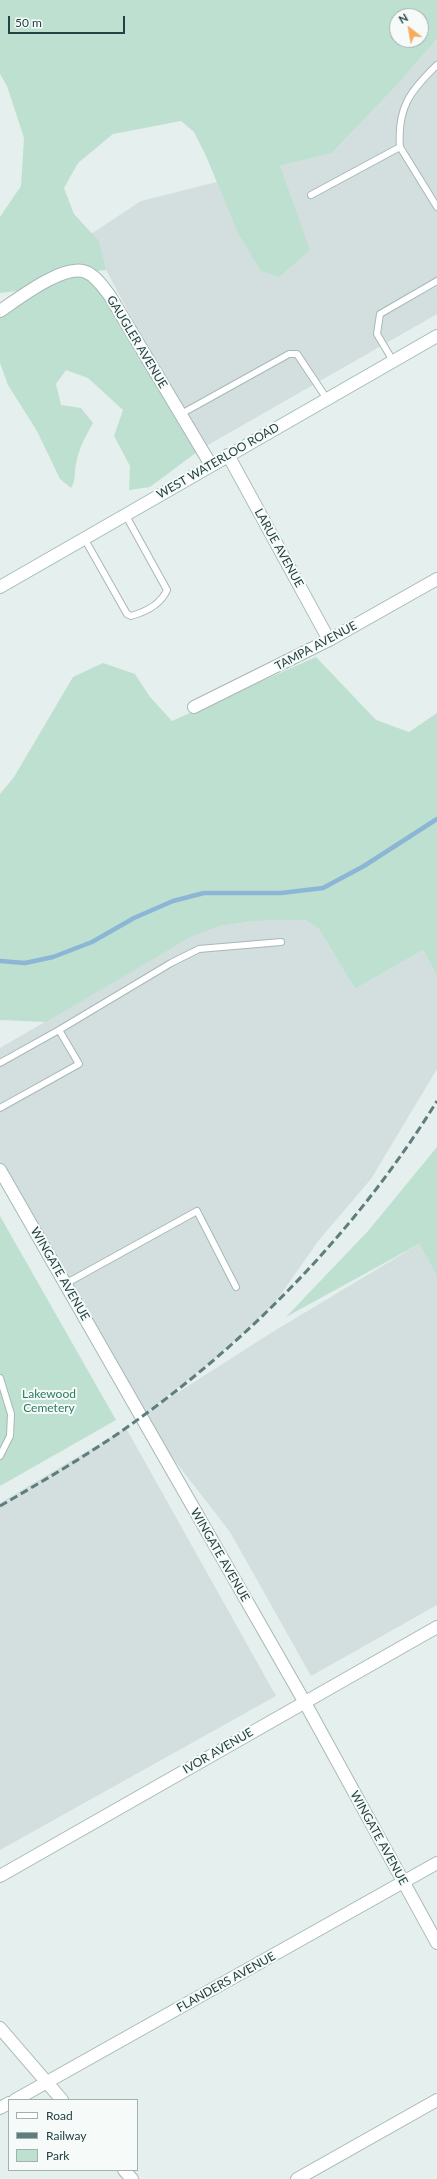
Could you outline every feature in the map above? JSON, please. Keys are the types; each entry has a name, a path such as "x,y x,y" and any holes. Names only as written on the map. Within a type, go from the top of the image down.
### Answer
{"street":[{"name":"GAUGLER AVENUE","path":"0,311 59,275 74,271 86,272 93,277 110,296 211,465"},
{"name":"WEST WATERLOO ROAD","path":"0,587 437,336"},
{"name":"LARUE AVENUE","path":"228,455 329,640"},
{"name":"TAMPA AVENUE","path":"194,707 329,640 437,580"},
{"name":"WINGATE AVENUE","path":"0,1170 304,1702 437,1943"},
{"name":"IVOR AVENUE","path":"0,1876 437,1627"},
{"name":"FLANDERS AVENUE","path":"16,2099 437,1863"},
{"path":"0,2028 61,2099"},
{"path":"297,2179 437,2100"},
{"path":"125,2171 132,2179"}],"lane":[{"path":"437,65 420,81 404,105 398,127 400,147 437,207"},
{"path":"311,195 400,147"},
{"path":"393,361 377,334 380,314 437,281"},
{"path":"181,414 289,354 297,354 304,362 327,399"},
{"path":"84,538 126,614 131,616 143,612 164,598 167,590 125,514"},
{"path":"0,1063 59,1030 171,963 199,949 281,942"},
{"path":"0,1108 79,1064 59,1030"},
{"path":"65,1284 197,1211 236,1287"},
{"path":"0,1378 11,1414 10,1436 0,1456"}],"shaded area":[{"path":"437,39 437,314 201,449 88,236 141,201 332,153 398,84"},
{"path":"305,920 319,929 355,989 423,950 437,976 437,1069 371,1179 319,1240 274,1304 217,1357 146,1413 274,1331 419,1244 437,1276 437,1605 311,1676 230,1532 141,1417 0,1169 0,1048 191,937 220,926 255,921"},
{"path":"126,1428 276,1696 0,1850 0,1503"}],"green space":[{"path":"0,0 437,0 437,39 398,84 332,153 280,166 310,250 279,277 261,271 238,233 206,156 194,132 181,121 113,134 78,163 64,188 74,214 99,241 106,270 87,272 93,277 201,449 150,487 129,490 130,466 114,436 123,410 88,378 66,370 56,384 61,405 81,408 93,423 79,453 75,467 73,485 71,488 60,479 37,431 8,385 0,363 0,315 34,289 0,293 0,217 21,186 24,138 7,86 0,74"},
{"path":"316,657 376,720 409,732 437,713 437,976 423,950 355,989 319,929 305,920 255,921 220,926 191,937 46,1022 0,1020 0,794 14,777 73,677 103,663 135,674 150,697 172,721"},
{"path":"437,1147 437,1276 419,1244 286,1317 368,1231"},
{"name":"Lakewood Cemetery","path":"0,1216 116,1420 0,1486"}],"waterway":[{"path":"0,961 25,963 53,957 92,942 134,918 173,901 204,893 281,893 323,888 364,866 437,819"}],"railway":[{"path":"0,1506 48,1478 126,1428 171,1395 215,1359 258,1320 298,1280 336,1238 372,1194 406,1148 437,1101"}]}
